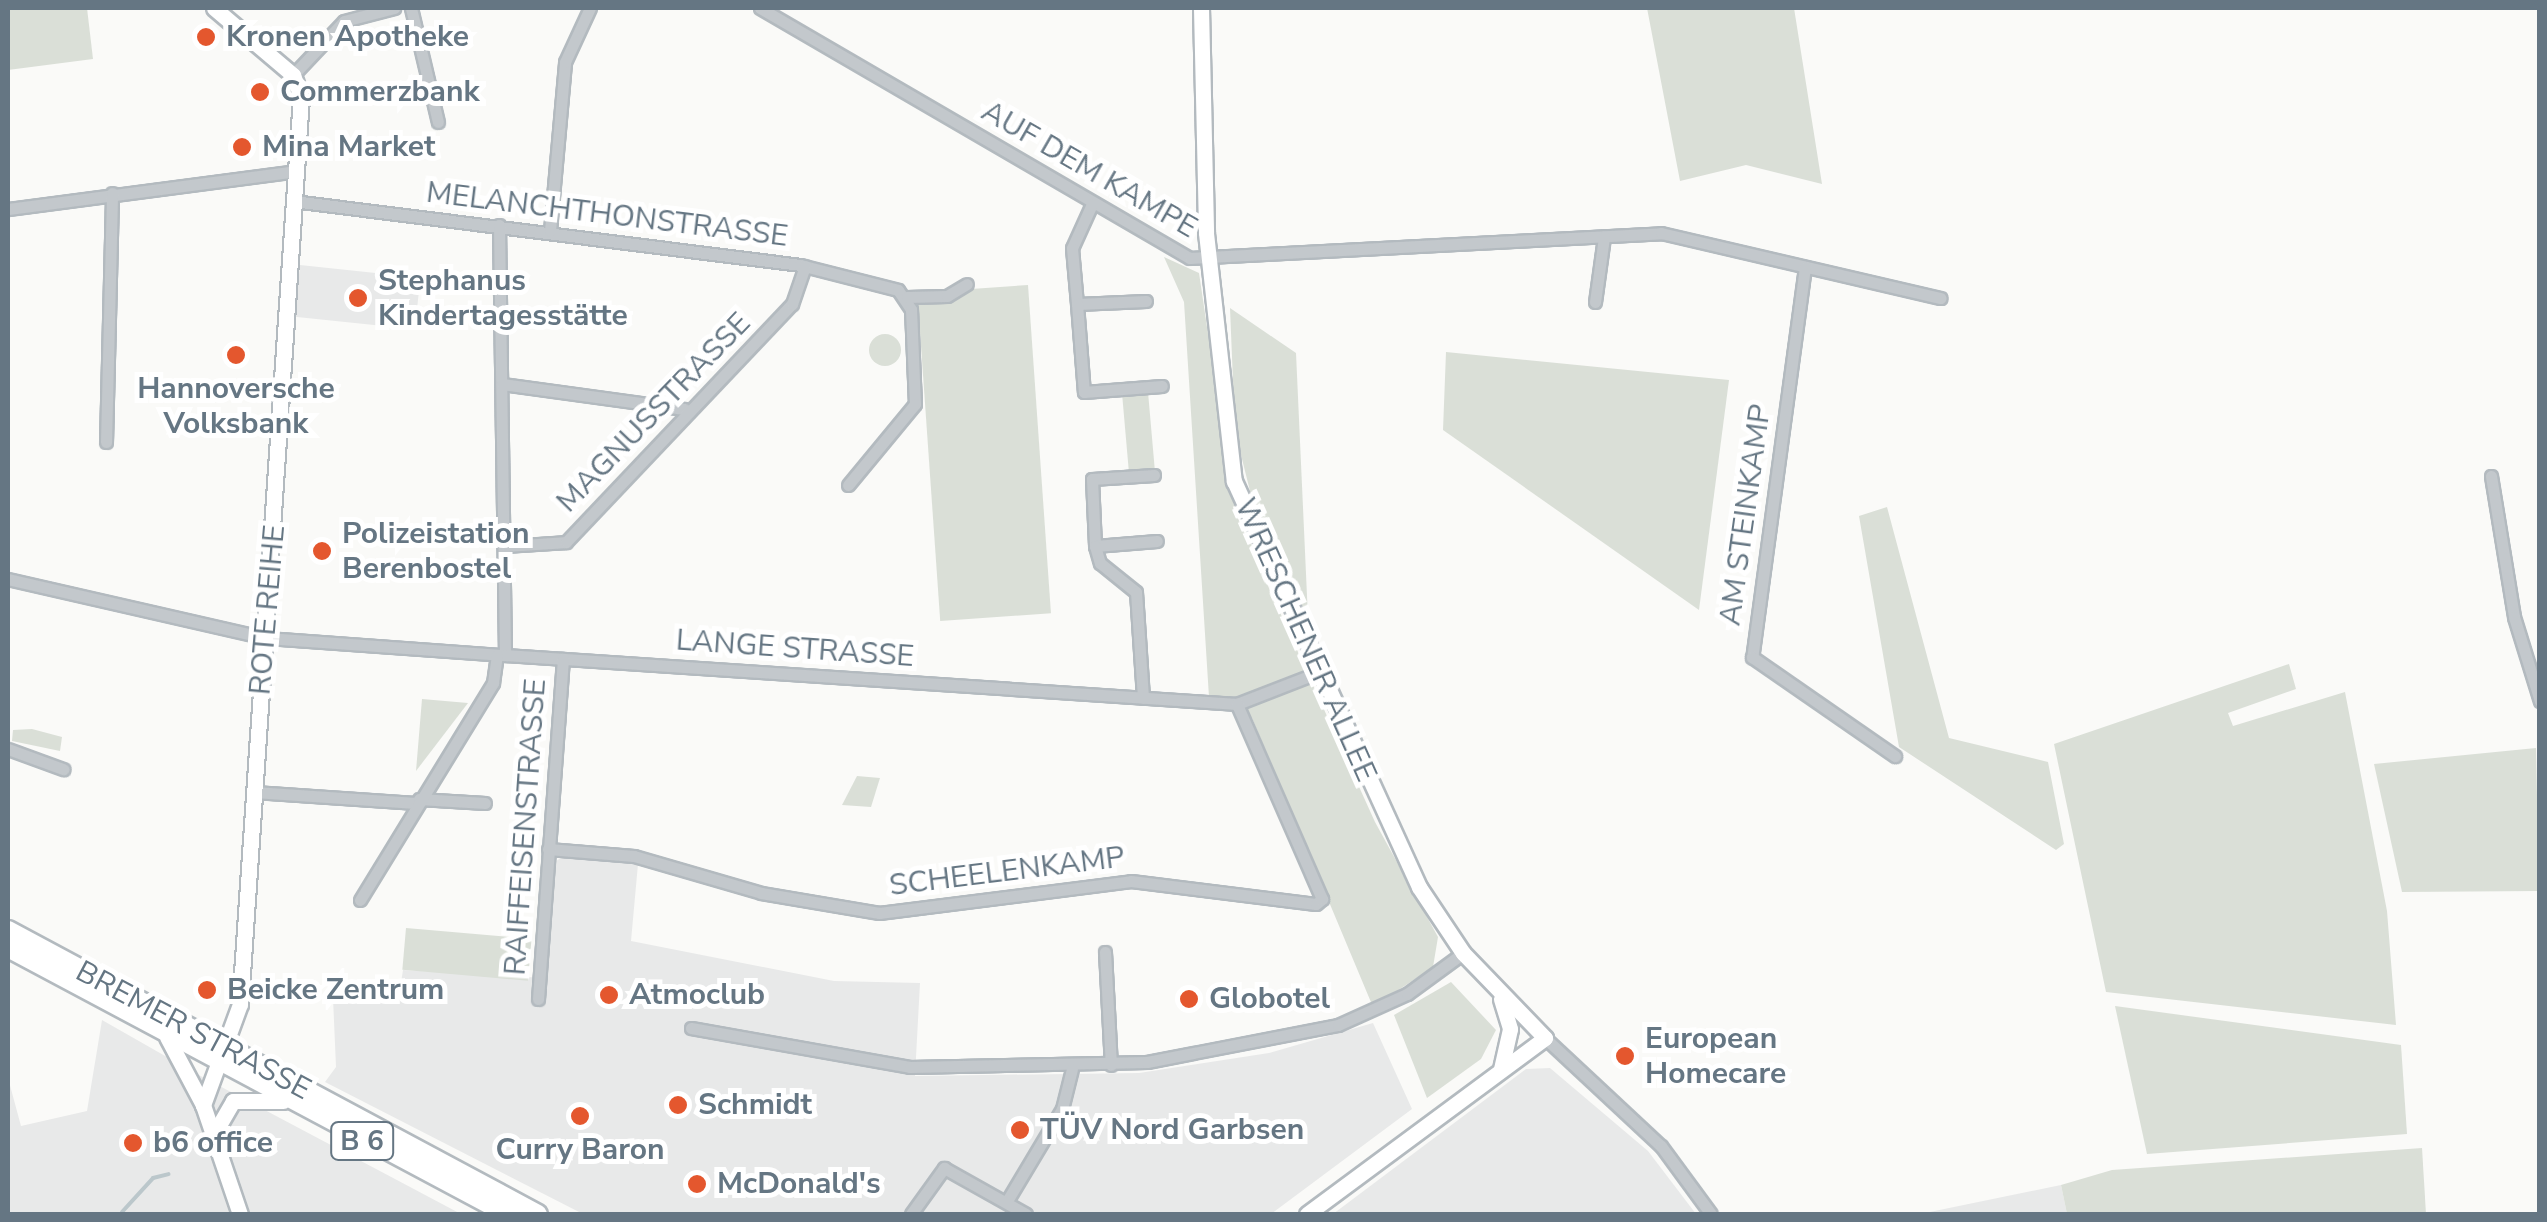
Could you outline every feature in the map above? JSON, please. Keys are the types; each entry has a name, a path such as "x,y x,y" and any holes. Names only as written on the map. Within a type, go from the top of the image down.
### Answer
{"main road":[{"name":"BREMER STRASSE","path":"8,930 223,1057 538,1214"},
{"name":"BREMER STRASSE","path":"8,948 167,1037 223,1057 283,1101 507,1214"}],"street":[{"path":"214,8 293,74 344,21 394,8"},
{"path":"412,8 438,122"},
{"path":"550,231 565,62 590,8"},
{"name":"AUF DEM KAMPE","path":"762,8 1190,258 1674,234 1941,298"},
{"name":"WRESCHENER ALLEE","path":"1200,8 1208,260 1234,481 1317,673 1419,887 1462,953 1545,1038"},
{"name":"ROTE REIHE","path":"203,1105 240,1004 296,171 300,97 293,74"},
{"path":"8,209 296,171"},
{"path":"106,442 112,193"},
{"name":"MELANCHTHONSTRASSE","path":"293,201 550,231 859,274 906,297"},
{"path":"1092,204 1072,248 1084,392 1162,386"},
{"path":"360,900 417,801 493,683 501,655 506,546 499,226"},
{"path":"1595,302 1604,238"},
{"name":"MAGNUSSTRASSE","path":"506,546 566,542 684,409 792,304 805,266"},
{"name":"AM STEINKAMP","path":"1805,267 1752,658 1895,756"},
{"path":"848,485 915,404 906,297 946,296 967,284"},
{"path":"1077,304 1146,301"},
{"path":"502,384 684,409"},
{"path":"1142,698 1136,592 1100,564 1092,480 1154,474"},
{"path":"2491,476 2514,617 2540,700"},
{"path":"1096,546 1157,541"},
{"name":"LANGE STRASSE","path":"8,579 265,638 563,660 1237,704 1317,673"},
{"name":"RAIFFEISENSTRASSE","path":"538,999 563,660"},
{"name":"SCHEELENKAMP","path":"548,849 634,856 762,894 879,913 1131,881 1316,904 1322,900 1237,704"},
{"path":"8,748 63,769"},
{"path":"254,792 485,803"},
{"path":"1105,952 1111,1065"},
{"path":"691,1028 873,1064 1072,1069 1338,1025 1407,994 1462,953"},
{"path":"1500,996 1510,1028 1502,1069"},
{"path":"167,1037 203,1105 211,1139 240,1214"},
{"path":"1307,1214 1545,1038 1661,1146 1710,1214"},
{"path":"1006,1201 1062,1109 1072,1069"},
{"path":"211,1139 233,1101 283,1101"},
{"path":"912,1214 944,1168 1026,1214"}],"shaded area":[{"path":"8,8 87,8 93,59 8,70"},
{"path":"1647,8 1794,8 1822,184 1746,165 1680,181"},
{"path":"1164,257 1199,273 1231,489 1264,577 1375,822 1438,937 1433,967 1373,1007 1252,718 1209,697 1184,302"},
{"name":"Stephanus Kindertagesstätte","path":"300,265 420,278 415,329 295,317"},
{"path":"1028,285 1051,613 940,621 917,293"},
{"path":"1230,308 1296,353 1308,618 1254,507 1235,431"},
{"path":"885,334 896,339 901,350 896,361 885,366 874,361 869,350 874,339"},
{"path":"1446,352 1729,380 1699,610 1443,430"},
{"path":"1148,392 1155,470 1129,472 1122,394"},
{"path":"1887,507 1949,738 2048,762 2064,844 2056,850 1899,747 1859,516"},
{"path":"2289,664 2296,689 2228,713 2233,726 2345,692 2387,911 2396,1025 2106,992 2054,744"},
{"path":"422,699 468,703 416,771"},
{"path":"32,729 62,737 60,751 12,741 13,730"},
{"path":"2536,748 2539,891 2402,892 2374,764"},
{"path":"857,776 880,778 871,807 842,805"},
{"path":"564,856 638,864 631,941 834,981 920,983 915,1076 1139,1073 1269,1053 1373,1023 1412,1109 1271,1214 583,1214 325,1082 336,1067 333,998 398,1001 403,970 545,978 553,863"},
{"path":"406,928 532,939 528,981 402,970"},
{"path":"1451,982 1496,1030 1481,1059 1427,1098 1394,1015"},
{"path":"2115,1006 2401,1045 2407,1134 2147,1154"},
{"path":"102,1020 461,1214 8,1214 8,1078 21,1126 87,1111"},
{"path":"1550,1068 1648,1151 1696,1214 1333,1214 1526,1069"},
{"path":"2422,1148 2426,1214 2067,1214 2061,1185 2112,1170"},
{"path":"2061,1185 2067,1214 1920,1214"}],"waterway":[{"path":"122,1212 153,1178 169,1174"}],"place":[{"name":"Kronen Apotheke","path":"206,37"},
{"name":"Commerzbank","path":"260,92"},
{"name":"Mina Market","path":"242,147"},
{"name":"Stephanus Kindertagesstätte","path":"358,298"},
{"name":"Hannoversche Volksbank","path":"236,355"},
{"name":"Polizeistation Berenbostel","path":"322,551"},
{"name":"Beicke Zentrum","path":"207,990"},
{"name":"Atmoclub","path":"609,995"},
{"name":"Globotel","path":"1189,999"},
{"name":"European Homecare","path":"1625,1056"},
{"name":"Schmidt","path":"678,1105"},
{"name":"Curry Baron","path":"580,1116"},
{"name":"TÜV Nord Garbsen","path":"1020,1130"},
{"name":"b6 office","path":"133,1143"},
{"name":"McDonald's","path":"697,1184"}]}
